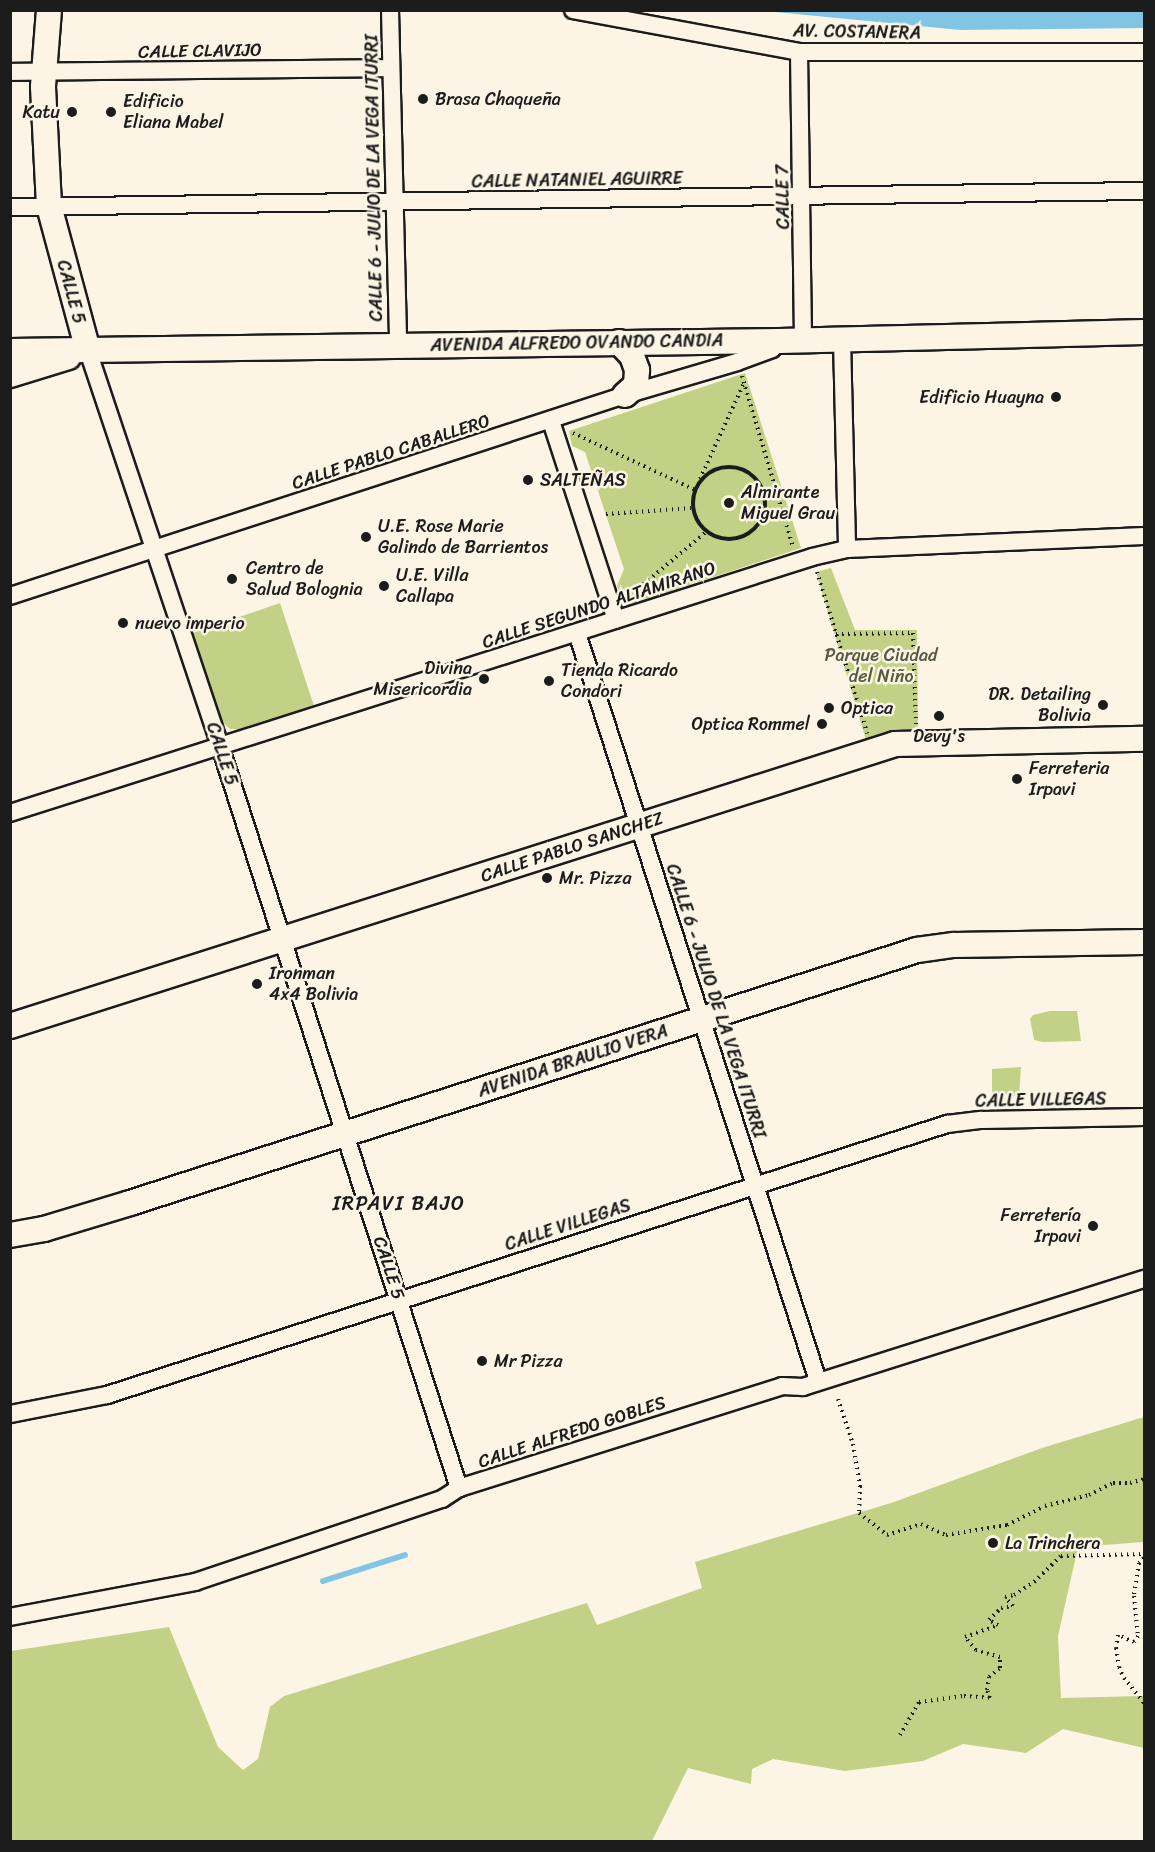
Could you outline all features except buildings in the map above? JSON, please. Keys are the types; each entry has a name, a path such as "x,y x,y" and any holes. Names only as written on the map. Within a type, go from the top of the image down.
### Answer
{"main road":[{"name":"CALLE 5","path":"49,10 44,71 49,206 88,351"},
{"name":"AVENIDA ALFREDO OVANDO CANDIA","path":"10,351 842,340 1144,332"},
{"path":"619,342 632,356 637,370 636,385 626,395"},
{"path":"10,375 88,351"},
{"name":"CALLE PABLO SANCHEZ","path":"10,1026 895,744 1144,739"},
{"name":"AVENIDA BRAULIO VERA","path":"10,1235 44,1229 119,1207 701,1019 933,947 1144,942"}],"street":[{"name":"CALLE 6 - JULIO DE LA VEGA ITURRI","path":"390,10 398,345"},
{"name":"AV. COSTANERA","path":"573,10 799,52 1144,52"},
{"name":"CALLE 7","path":"799,52 803,340"},
{"name":"CALLE CLAVIJO","path":"10,72 391,68"},
{"name":"CALLE NATANIEL AGUIRRE","path":"10,207 1144,191"},
{"path":"842,340 847,549"},
{"name":"CALLE PABLO CABALLERO","path":"10,596 626,395 759,355 772,349 779,341"},
{"name":"CALLE 5","path":"88,351 220,746 459,1488"},
{"path":"551,421 616,620"},
{"name":"CALLE SEGUNDO ALTAMIRANO","path":"10,813 812,556 847,549 1144,536"},
{"name":"CALLE 6 - JULIO DE LA VEGA ITURRI","path":"577,633 818,1381"},
{"name":"CALLE VILLEGAS","path":"10,1414 108,1395 947,1124 982,1120 1144,1117"},
{"name":"CALLE ALFREDO GOBLES","path":"10,1617 195,1582 442,1499 459,1488 782,1386 803,1387 1144,1279"}],"path":[{"path":"741,375 794,551"},
{"path":"698,483 717,468 740,468 758,482 765,504 758,525 739,538 727,540 706,532 699,525 692,508 695,490 698,483 744,383"},
{"path":"569,431 695,490"},
{"path":"606,514 692,508"},
{"path":"620,594 639,588 706,532"},
{"path":"812,556 869,739"},
{"path":"836,634 913,633 917,731"},
{"path":"838,1399 854,1444 860,1486 859,1513 887,1535 921,1524 946,1535 1006,1525 1045,1506 1089,1496 1113,1483 1130,1483 1144,1479"},
{"path":"900,1735 919,1702 934,1702 964,1696 990,1698 987,1690 989,1677 1000,1668 1000,1657 976,1650 965,1637 998,1625 989,1620 1002,1608 1013,1606 1005,1597 1014,1595 1034,1582 1061,1556 1144,1556"},
{"path":"1144,1556 1139,1563 1134,1596 1138,1636 1134,1642 1118,1635 1116,1648 1119,1667 1144,1703"}],"green space":[{"path":"745,373 801,548 629,605 623,602 617,586 624,569 585,452 572,446 569,431"},
{"name":"Parque Ciudad del Niño","path":"831,568 855,630 917,630 918,731 894,732 866,740 816,572"},
{"path":"280,603 314,706 240,729 230,729 222,722 193,633"},
{"path":"1050,1011 1077,1011 1081,1041 1043,1042 1034,1040 1030,1019 1033,1015"},
{"path":"1021,1067 1019,1096 992,1095 992,1069"},
{"path":"1144,1417 1143,1542 1078,1547 1058,1636 1061,1698 1144,1696 1144,1748 1063,1729 1026,1753 963,1744 923,1761 845,1771 773,1759 752,1769 751,1784 688,1768 652,1841 11,1841 11,1651 169,1627 218,1747 243,1770 258,1759 270,1707 284,1696 587,1603 597,1625 702,1588 695,1562 891,1503 1042,1448"}],"water":[{"path":"1144,10 1144,28 960,30 765,11"}],"waterway":[{"path":"323,1581 405,1555"}],"place":[{"name":"Brasa Chaqueña","path":"423,99"},
{"name":"Katu","path":"72,112"},
{"name":"Edificio Eliana Mabel","path":"111,112"},
{"name":"Edificio Huayna","path":"1056,397"},
{"name":"SALTEÑAS","path":"528,480"},
{"name":"Almirante Miguel Grau","path":"729,503"},
{"name":"U.E. Rose Marie Galindo de Barrientos","path":"366,537"},
{"name":"Centro de Salud Bolognia","path":"232,579"},
{"name":"U.E. Villa Callapa","path":"384,586"},
{"name":"nuevo imperio","path":"123,623"},
{"name":"Divina Misericordia","path":"484,679"},
{"name":"Tienda Ricardo Condori","path":"549,681"},
{"name":"DR. Detailing Bolivia","path":"1103,705"},
{"name":"Optica","path":"829,708"},
{"name":"Devy's","path":"939,716"},
{"name":"Optica Rommel","path":"822,724"},
{"name":"Ferreteria Irpavi","path":"1017,779"},
{"name":"Mr. Pizza","path":"547,878"},
{"name":"Ironman 4x4 Bolivia","path":"257,984"},
{"name":"Ferretería Irpavi","path":"1093,1226"},
{"name":"Mr Pizza","path":"482,1361"},
{"name":"La Trinchera","path":"993,1543"}],"district":[{"name":"IRPAVI BAJO","path":"399,1203"}]}
